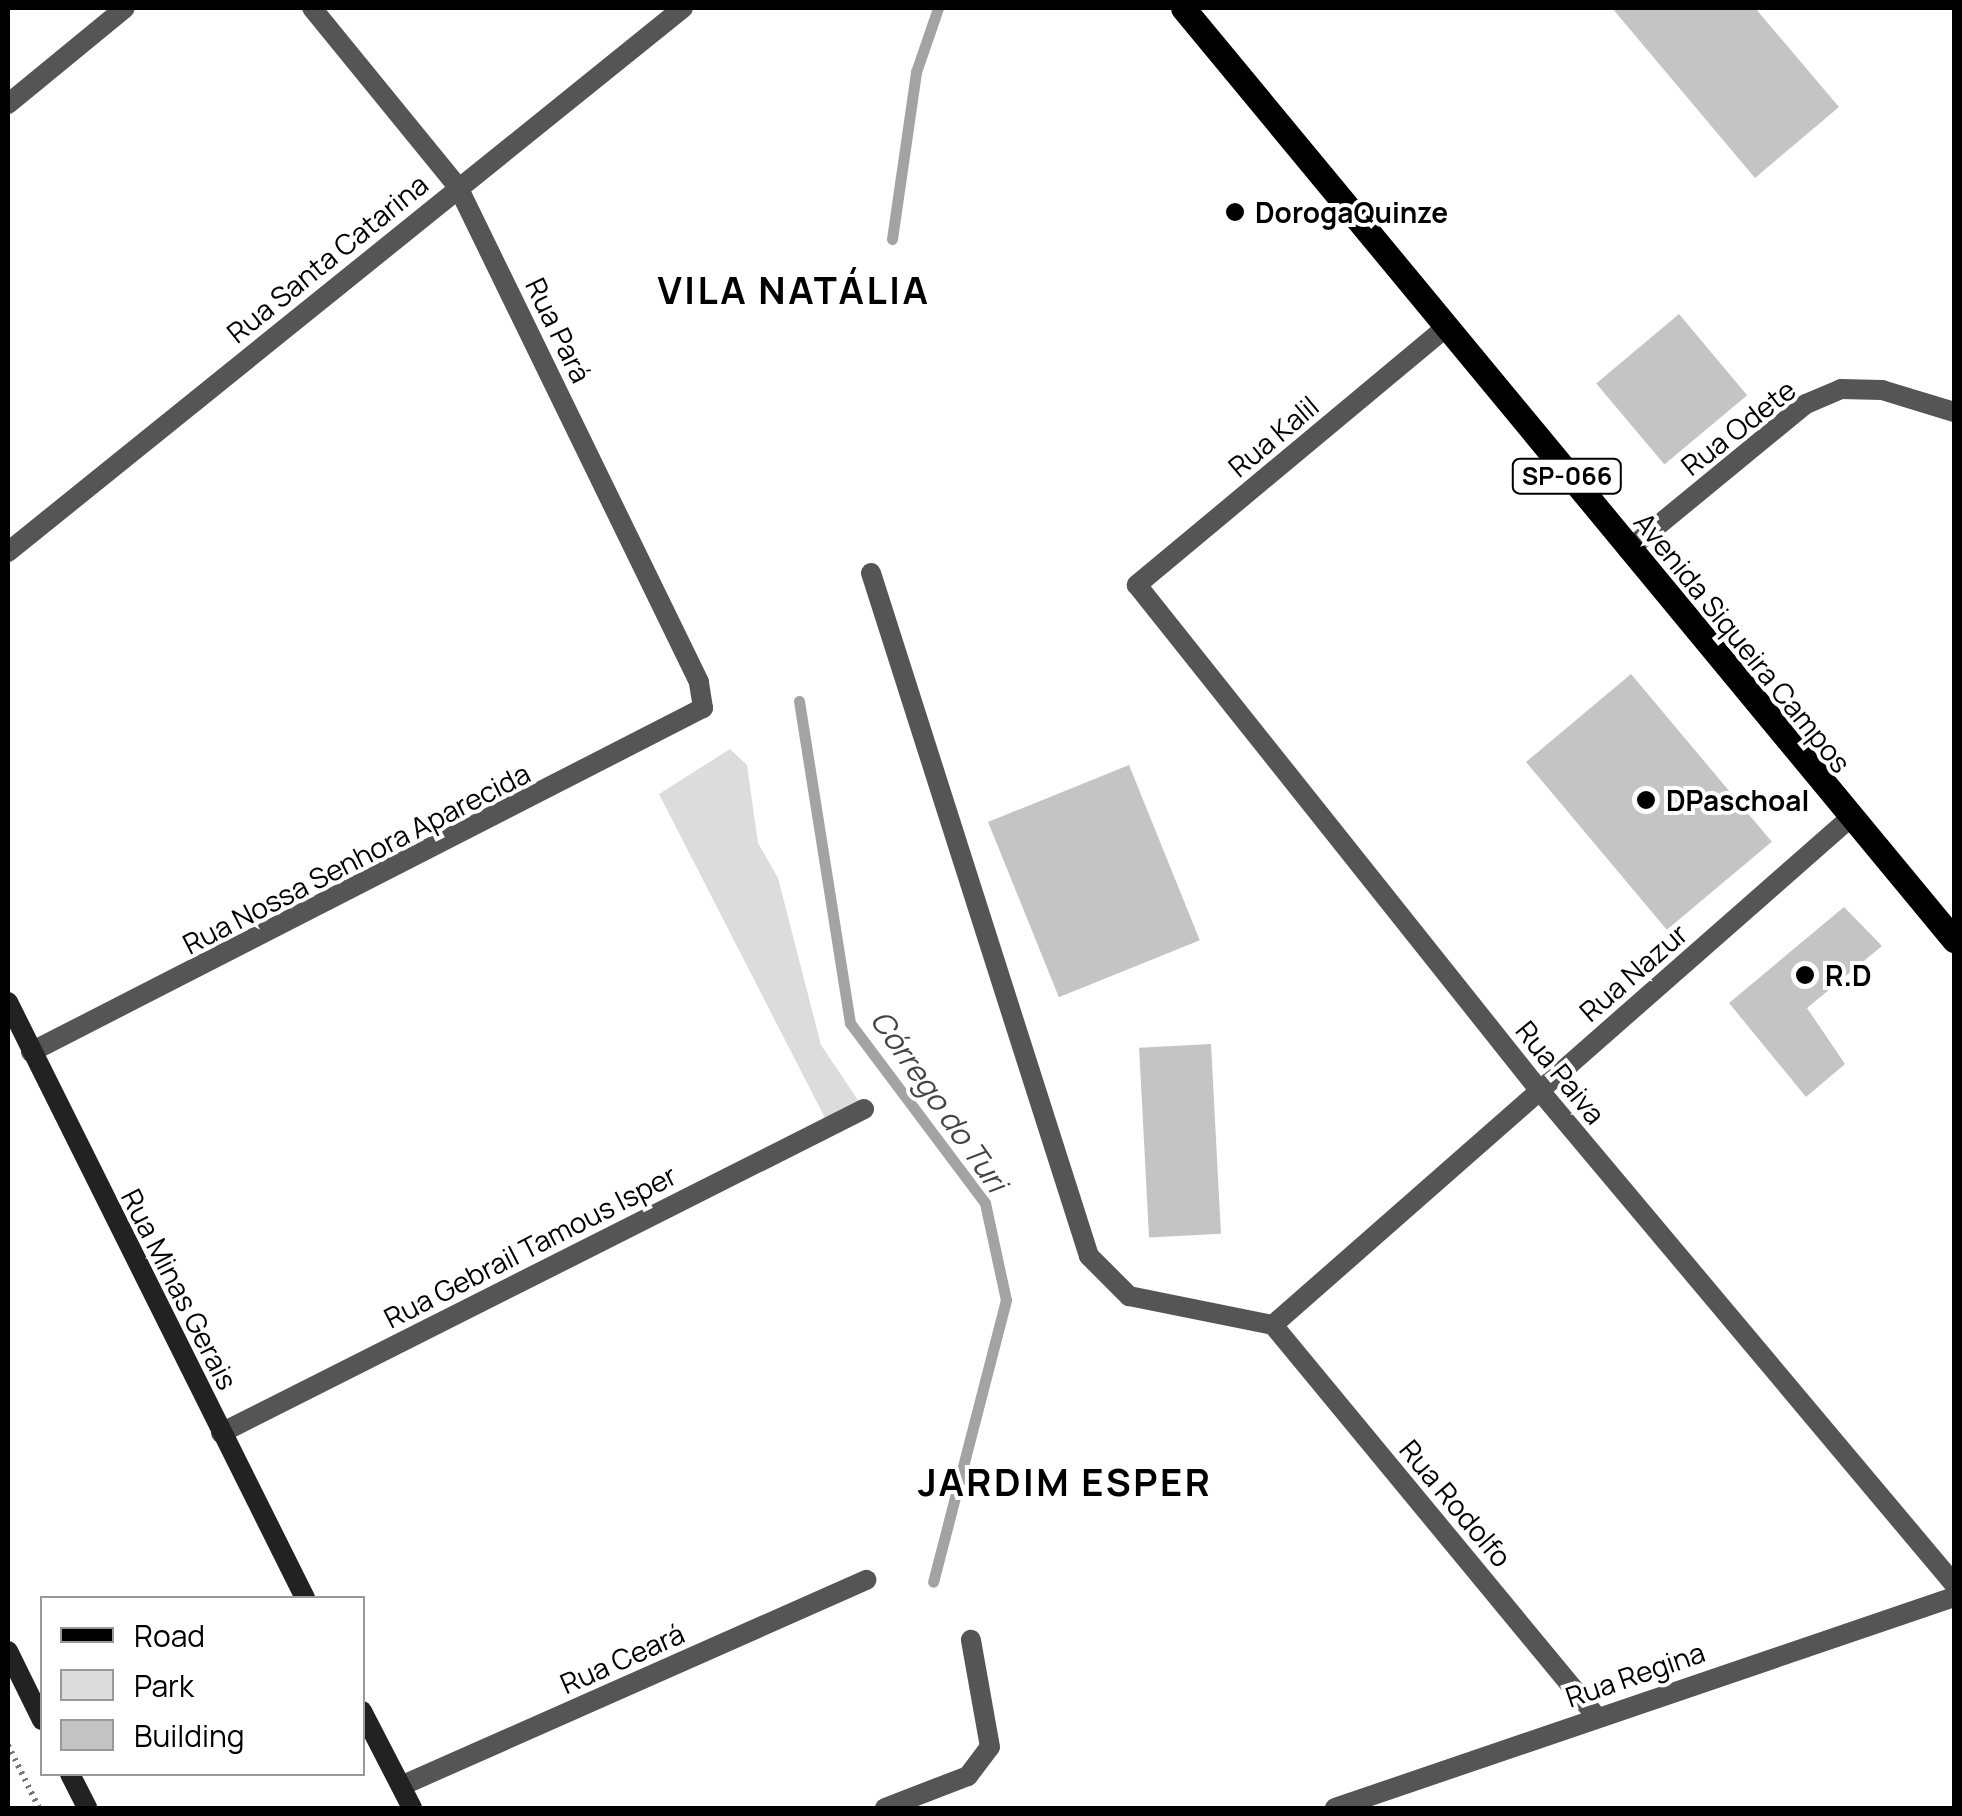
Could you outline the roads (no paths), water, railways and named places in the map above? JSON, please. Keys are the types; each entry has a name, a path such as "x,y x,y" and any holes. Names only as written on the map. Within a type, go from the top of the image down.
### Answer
{"main road":[{"name":"Avenida Siqueira Campos","path":"1184,8 1444,329 1849,819 1954,940"}],"street":[{"path":"8,104 125,8"},
{"name":"Rua Pará","path":"312,8 458,187 699,682 703,708"},
{"name":"Rua Santa Catarina","path":"8,552 683,8"},
{"name":"Rua Kalil","path":"1137,586 1444,329"},
{"name":"Rua Odete","path":"1628,550 1806,404 1841,389 1882,390 1954,412"},
{"path":"871,573 1089,1256 1129,1296 1273,1325"},
{"name":"Rua Paiva","path":"1137,586 1540,1091 1954,1584"},
{"name":"Rua Nossa Senhora Aparecida","path":"30,1052 703,708"},
{"name":"Rua Nazur","path":"1273,1325 1849,819"},
{"name":"Rua Minas Gerais","path":"8,1002 304,1596"},
{"name":"Rua Gebrail Tamous Isper","path":"221,1432 864,1109"},
{"name":"Rua Rodolfo","path":"1273,1325 1596,1716"},
{"name":"Rua Ceará","path":"401,1786 866,1580"},
{"name":"Rua Regina","path":"1335,1808 1954,1597"},
{"path":"885,1808 968,1776 990,1747 971,1640"},
{"path":"8,1651 40,1716"},
{"path":"365,1717 412,1808"},
{"path":"71,1776 87,1808"}],"waterway":[{"name":"Córrego do Turi","path":"892,239 916,72 938,8"},
{"name":"Córrego do Turi","path":"799,701 850,1023 985,1203 1006,1300 933,1582"}],"place":[{"name":"DorogaQuinze","path":"1235,212"},
{"name":"DPaschoal","path":"1646,800"},
{"name":"R.D","path":"1805,975"}],"district":[{"name":"VILA NATÁLIA","path":"794,290"},
{"name":"JARDIM ESPER","path":"1065,1482"}]}
